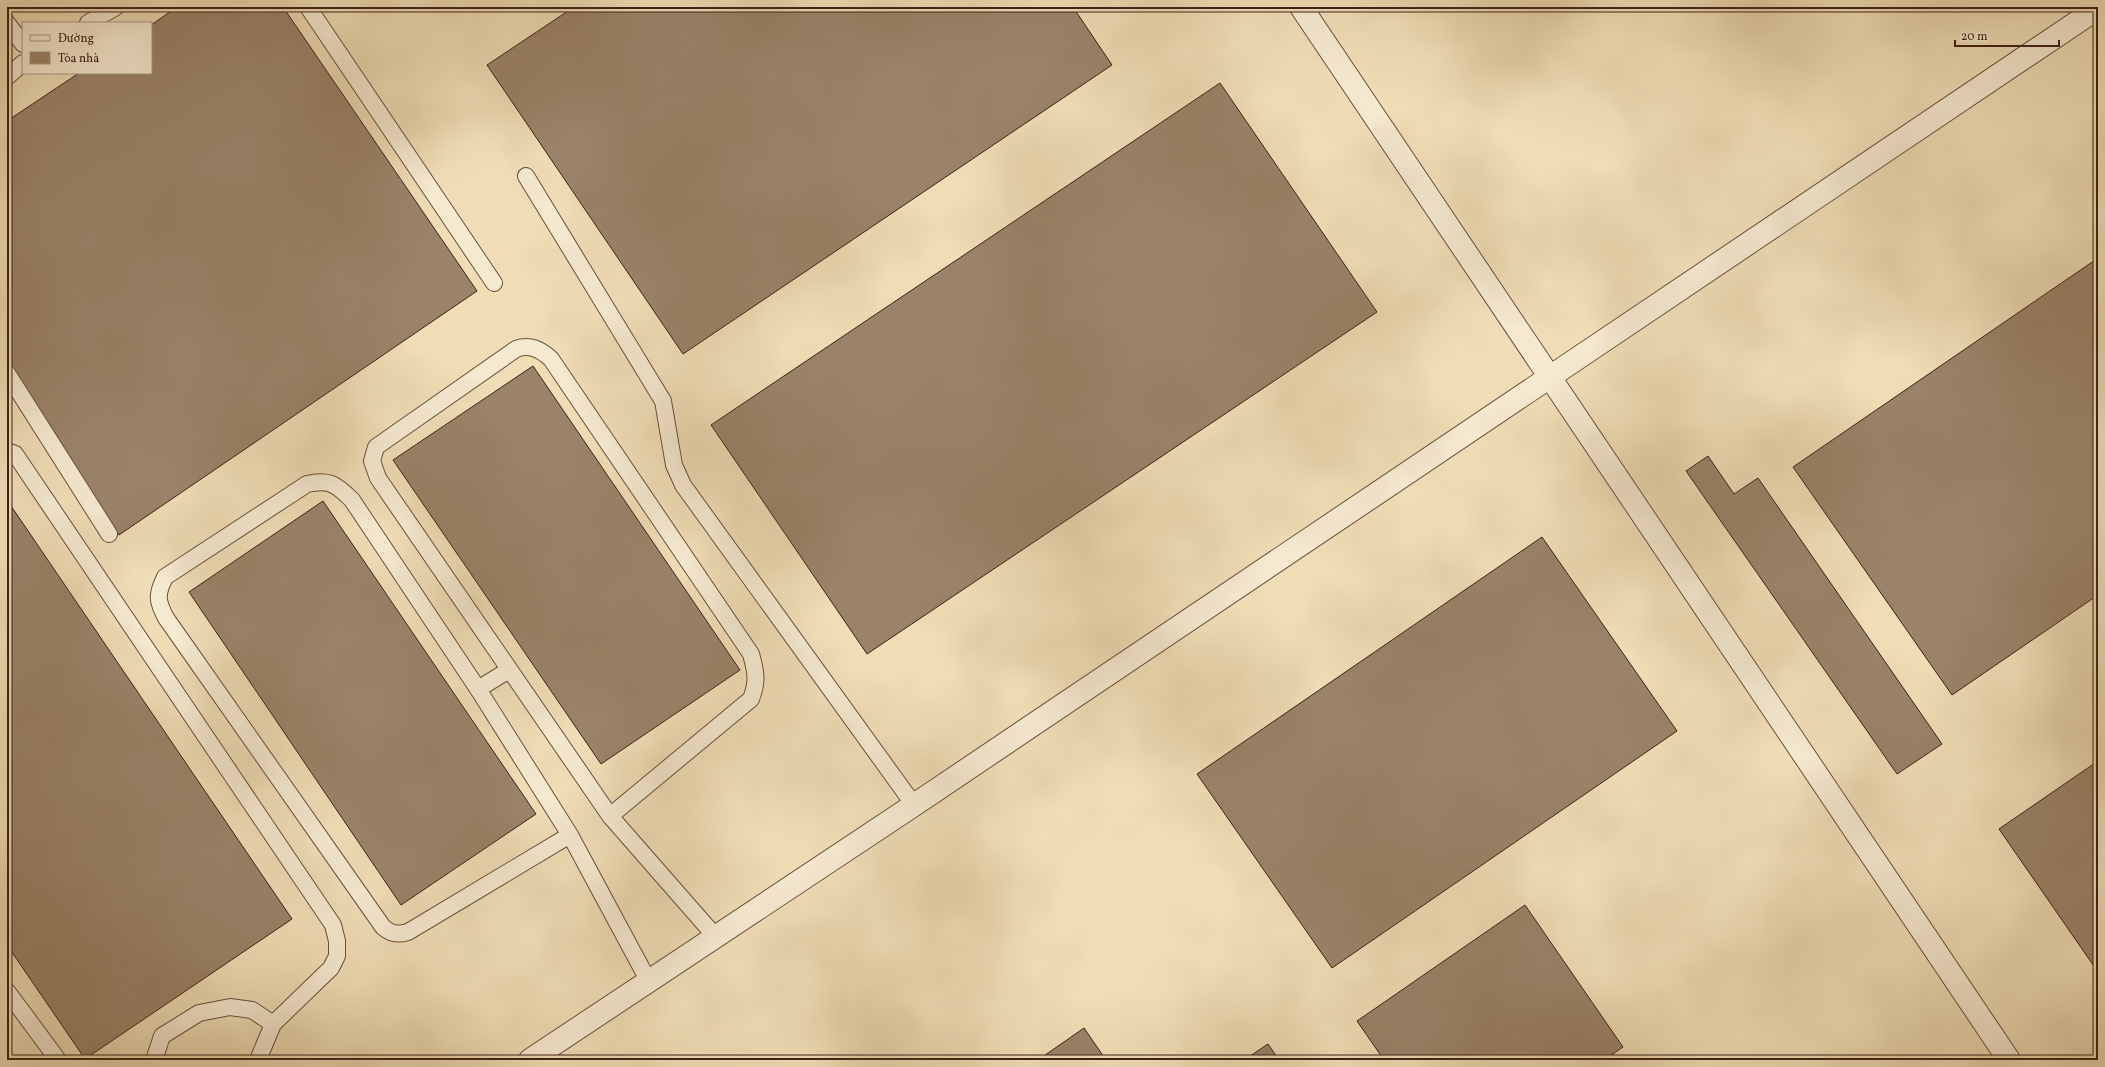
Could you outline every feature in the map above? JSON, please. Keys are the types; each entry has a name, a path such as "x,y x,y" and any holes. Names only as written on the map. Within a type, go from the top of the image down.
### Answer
{"street":[{"path":"1301,7 2009,1060"},
{"path":"530,1060 648,980 914,806 2098,8"}],"lane":[{"path":"90,22 116,7"},
{"path":"308,7 494,282"},
{"path":"7,23 22,43"},
{"path":"7,77 22,64"},
{"path":"526,176 663,401 674,465 683,485 914,806"},
{"path":"610,816 751,699 756,684 755,669 751,654 551,359 541,350 529,347 516,349 376,447 372,462 378,478 610,816 715,936"},
{"path":"7,373 109,534"},
{"path":"7,451 14,454 334,925 338,941 338,956 331,968 273,1024 258,1060"},
{"path":"570,835 408,932 399,935 390,932 378,920 166,618 159,606 158,591 165,578 307,484 322,480 339,486 352,500 478,689 570,835 648,980"},
{"path":"478,689 509,670"},
{"path":"7,991 58,1060"},
{"path":"154,1060 162,1036 199,1013 230,1007 252,1010 273,1024"}],"building":[{"path":"177,7 283,7 477,291 119,535 7,372 7,121 78,74 152,74 152,24"},
{"path":"574,7 1073,7 1112,65 683,354 487,65"},
{"path":"1220,83 1377,312 867,654 711,425"},
{"path":"2098,258 2098,595 1952,695 1793,467"},
{"path":"533,366 740,670 601,764 393,460"},
{"path":"1708,456 1734,494 1758,478 1942,744 1897,774 1686,471"},
{"path":"7,500 292,919 85,1059 7,945"},
{"path":"323,501 536,814 401,905 189,592"},
{"path":"1542,537 1677,731 1332,968 1197,774"},
{"path":"2098,761 2098,972 1999,829"},
{"path":"1525,905 1623,1047 1604,1060 1384,1060 1357,1021"},
{"path":"1084,1028 1106,1060 1038,1060"},
{"path":"1268,1044 1279,1060 1244,1060"}]}
